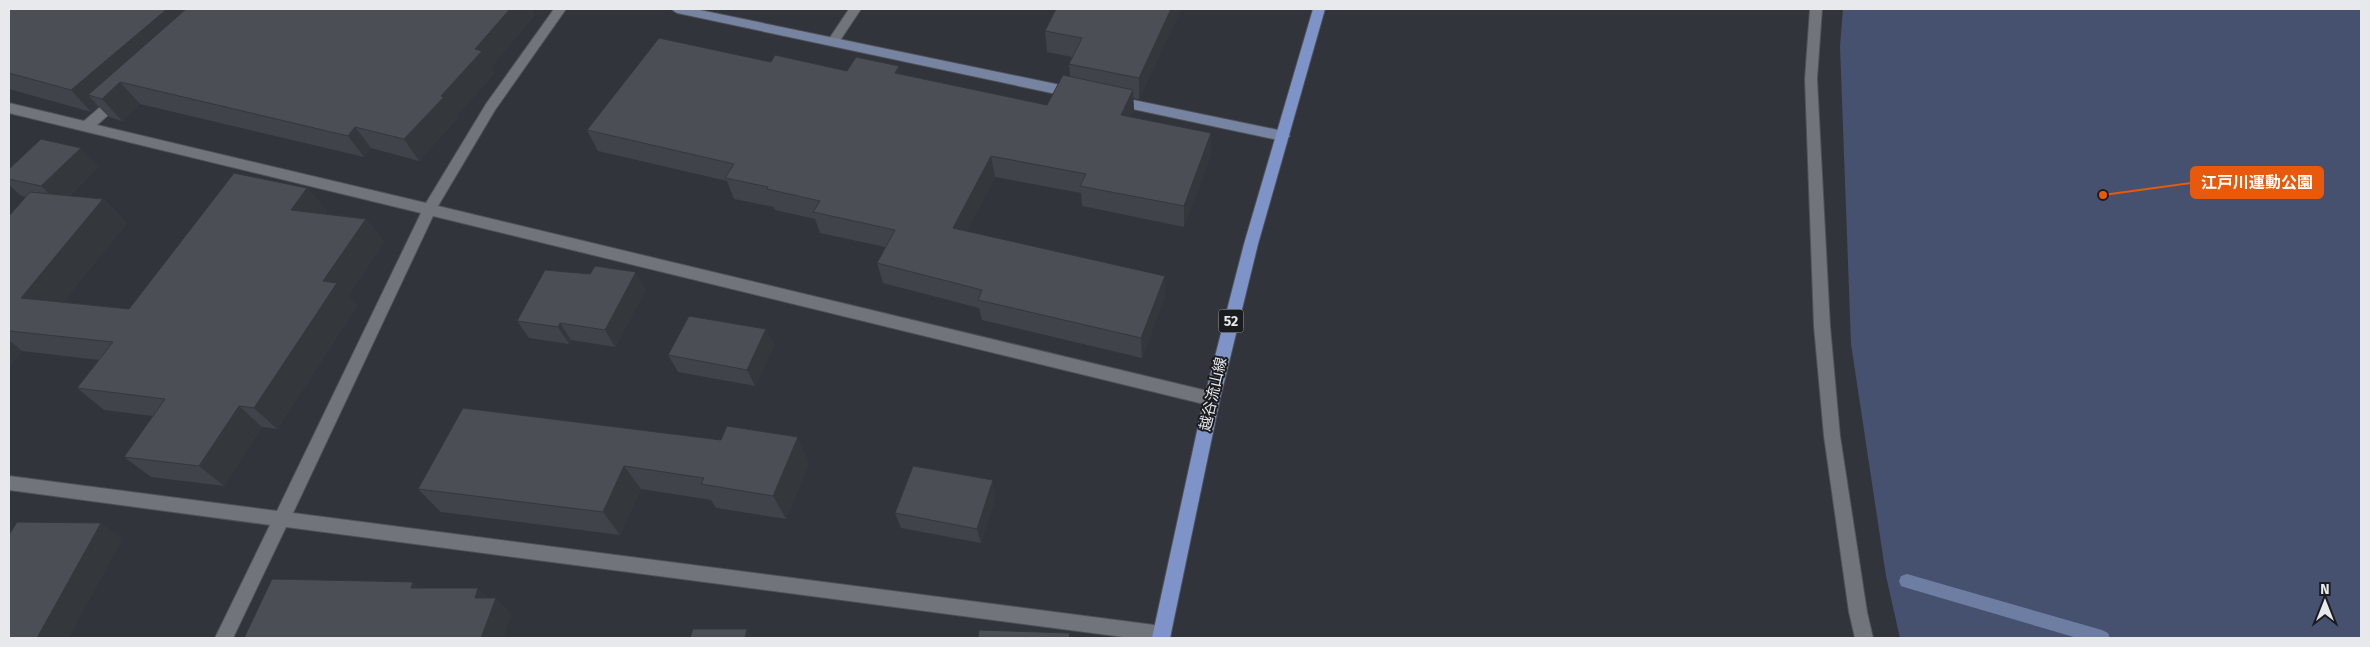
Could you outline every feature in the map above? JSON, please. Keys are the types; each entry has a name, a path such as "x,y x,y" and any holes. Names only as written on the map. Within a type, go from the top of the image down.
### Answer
{"main road":[{"name":"越谷流山線","path":"1162,636 1212,399 1250,244 1319,9"}],"street":[{"path":"224,638 429,210 464,146 521,58 560,9"},
{"path":"677,9 1083,94"},
{"path":"833,42 855,9"},
{"path":"1816,9 1811,78 1822,326 1832,436 1858,612 1864,638"},
{"path":"86,127 130,88"},
{"path":"1102,98 1283,136"},
{"path":"9,108 1212,399"},
{"path":"9,483 1162,636"}],"shaded area":[{"path":"1843,9 2361,9 2361,638 1900,638 1886,576 1851,344 1840,46"}],"building":[{"path":"9,9 167,9 71,90 9,73"},
{"path":"186,9 510,9 475,49 482,51 441,96 444,97 404,139 355,127 348,136 120,82 102,99 88,95"},
{"path":"1056,9 1171,9 1139,78 1069,64 1082,38 1045,31"},
{"path":"659,38 771,62 775,55 847,71 856,57 899,66 895,73 1047,105 1063,75 1133,90 1121,115 1211,133 1184,206 1080,186 1086,174 991,156 953,228 1165,276 1141,338 978,300 982,290 877,263 895,230 813,212 820,201 725,178 734,164 587,130"},
{"path":"41,139 81,148 41,186 9,179 9,169"},
{"path":"234,173 307,188 291,210 366,219 323,281 337,283 254,408 239,406 199,466 124,457 165,399 77,388 113,342 9,331 9,216 30,192 103,199 21,298 129,309"},
{"path":"595,266 636,272 605,330 560,323 558,327 517,321 545,270 590,274"},
{"path":"689,316 766,329 747,370 668,355"},
{"path":"463,408 721,440 727,426 798,437 773,496 701,484 704,478 624,466 603,512 418,489"},
{"path":"913,466 993,480 977,529 895,513"},
{"path":"17,522 101,523 37,638 9,638 9,535"},
{"path":"272,579 413,582 411,588 478,588 475,598 496,598 481,638 244,638"},
{"path":"693,629 747,629 745,638 690,638"},
{"path":"979,630 1070,633 1069,638 978,638"}],"waterway":[{"path":"1907,581 2102,638"}],"place":[{"name":"江戸川運動公園","path":"2103,195"}]}
